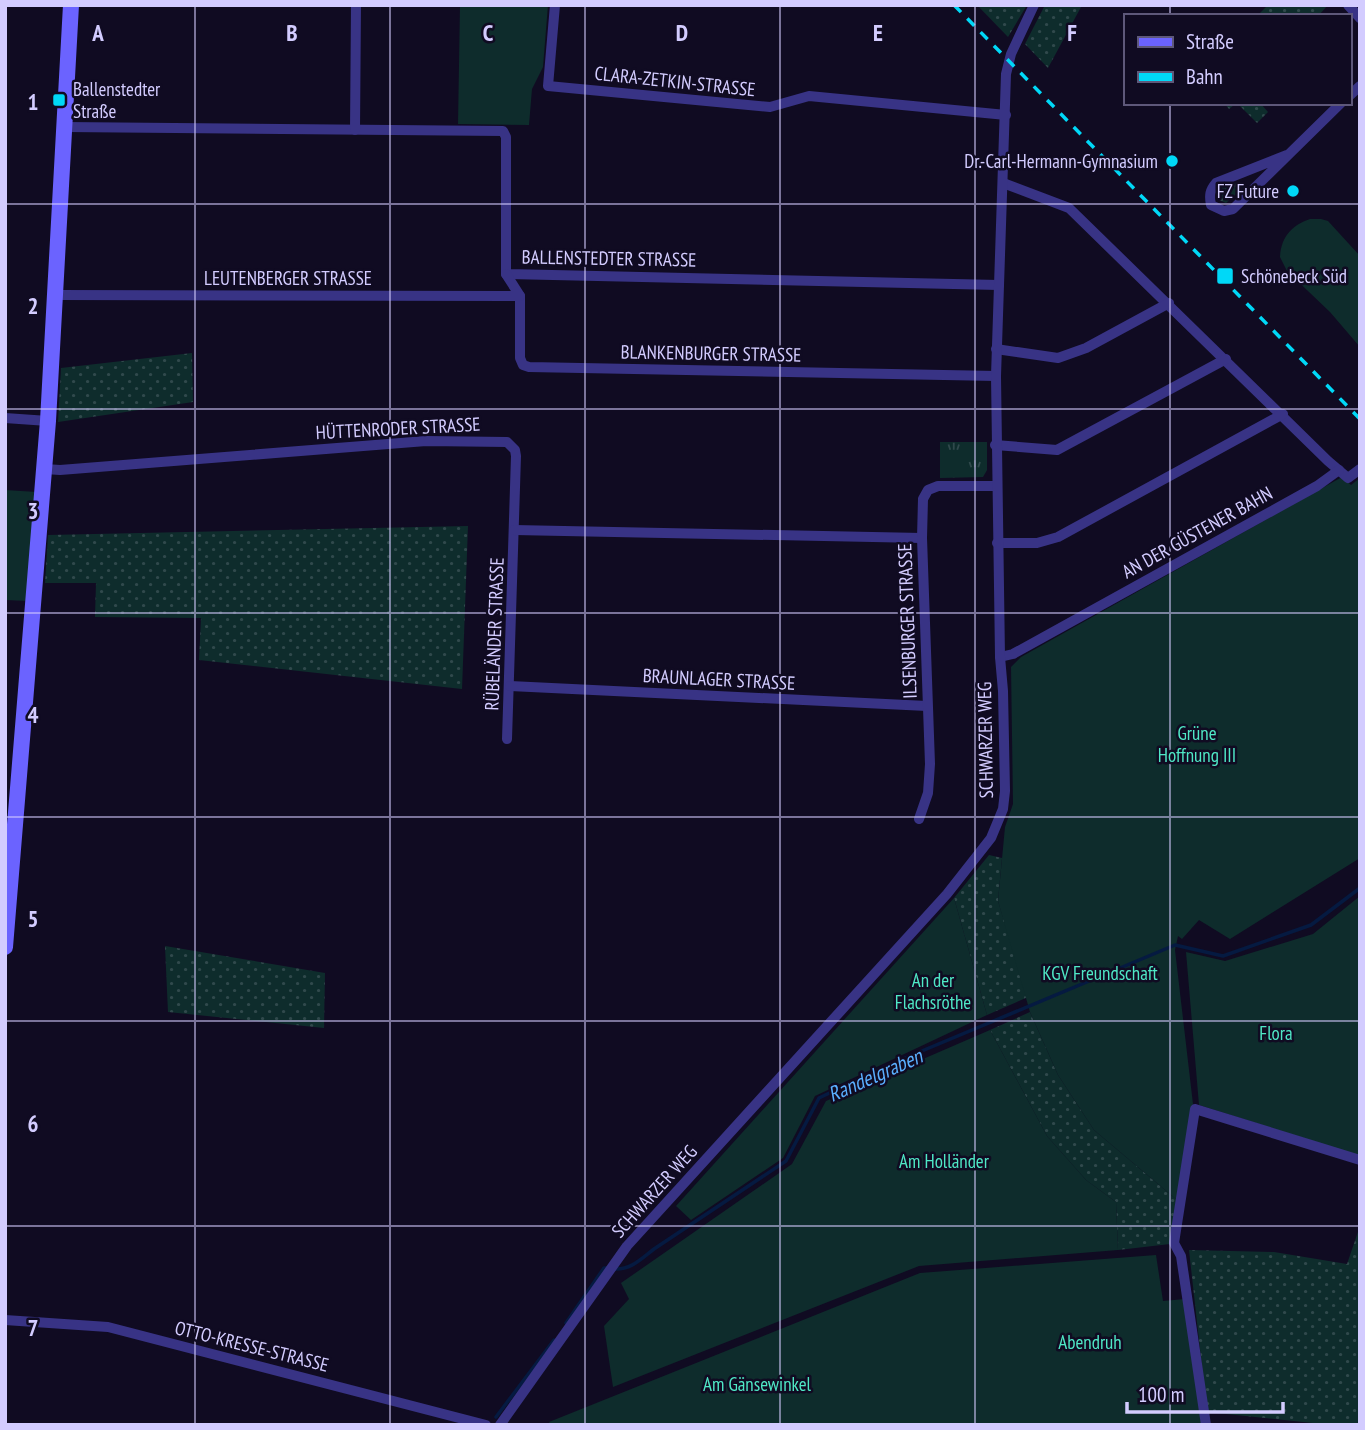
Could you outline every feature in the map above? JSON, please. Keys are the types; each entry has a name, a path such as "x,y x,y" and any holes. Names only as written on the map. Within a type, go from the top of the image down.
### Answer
{"street":[{"path":"5,947 45,469 57,295 71,5"},
{"path":"355,130 356,5"},
{"name":"CLARA-ZETKIN-STRASSE","path":"555,5 548,86 770,107 809,96 1006,115"},
{"name":"SCHWARZER WEG","path":"500,1425 619,1257 947,894 991,838 1003,809 1003,691 995,445 996,349 1008,61 1034,5"},
{"path":"1348,5 1360,18"},
{"path":"1287,155 1216,183 1209,197 1211,205 1224,211 1233,209 1340,105"},
{"name":"BALLENSTEDTER STRASSE","path":"65,127 504,133 506,274 999,285"},
{"path":"1003,183 1069,208 1339,470 1349,478 1360,469"},
{"path":"506,274 520,296"},
{"name":"LEUTENBERGER STRASSE","path":"57,295 520,296"},
{"name":"BLANKENBURGER STRASSE","path":"520,296 520,358 523,365 529,367 996,376"},
{"path":"996,349 1058,358 1086,348 1169,303"},
{"path":"995,445 1051,450 1064,447 1226,359"},
{"path":"997,544 1037,543 1058,537 1283,414"},
{"path":"5,418 48,421"},
{"name":"HÜTTENRODER STRASSE","path":"45,469 60,470 437,440 502,442 511,445 516,456 514,530"},
{"name":"AN DER GÜSTENER BAHN","path":"1000,657 1013,654 1107,603 1317,486 1339,470"},
{"name":"ILSENBURGER STRASSE","path":"919,819 929,783 923,499 928,490 938,486 996,486"},
{"path":"514,530 922,538"},
{"name":"RÜBELÄNDER STRASSE","path":"507,739 514,530"},
{"name":"BRAUNLAGER STRASSE","path":"510,686 927,706"},
{"path":"1206,1425 1181,1256 1174,1243 1195,1109 1360,1160"},
{"name":"OTTO-KRESSE-STRASSE","path":"5,1320 108,1328 486,1425"}],"green space":[{"path":"460,5 548,5 543,67 532,89 529,125 458,124"},
{"path":"977,5 1027,5 1008,37"},
{"path":"1045,5 1081,7 1048,68 1025,44"},
{"path":"1268,5 1328,5 1320,14 1259,14"},
{"path":"1234,105 1262,105 1268,112 1257,123 1240,106"},
{"path":"1240,182 1243,188 1226,203 1219,200 1217,192 1221,187"},
{"path":"1310,219 1328,221 1360,256 1360,347 1330,312 1287,271 1280,257 1285,238 1298,225"},
{"path":"192,353 193,402 58,422 61,368"},
{"path":"940,442 987,442 987,470 983,477 940,478"},
{"name":"Grüne Hoffnung III","path":"1342,477 1351,485 1360,478 1360,858 1230,939 1199,920 1182,939 1178,936 1175,950 1193,1104 1177,1200 1094,1130 1058,1075 1030,1012 998,901 1005,827 1013,804 1011,667 1021,657"},
{"path":"5,490 37,492 28,601 5,600"},
{"path":"468,526 462,689 199,660 201,618 95,617 96,583 45,583 48,535"},
{"path":"989,855 1002,858 998,901 1028,997 987,1015 954,898"},
{"name":"Flora","path":"1360,896 1360,1156 1199,1105 1186,952 1225,961 1313,934"},
{"name":"An der Flachsröthe","path":"954,898 987,1015 815,1096 783,1158 691,1220 676,1206"},
{"path":"165,946 325,973 324,1028 168,1012"},
{"path":"1030,1012 1058,1075 1094,1130 1177,1200 1170,1244 1118,1250 1116,1202 1086,1180 1047,1136 990,1030"},
{"name":"Am Holländer","path":"990,1030 1047,1136 1086,1180 1116,1202 1118,1250 919,1266 613,1387 604,1326 629,1299 621,1283 792,1164 826,1101"},
{"path":"1360,1226 1360,1425 1332,1425 1207,1412 1189,1250 1274,1252 1347,1264"},
{"name":"Abendruh","path":"1156,1255 1163,1301 1185,1299 1202,1425 551,1425 549,1422 920,1273"}],"waterway":[{"name":"Randelgraben","path":"614,1269 626,1268 636,1263 786,1161 819,1098 886,1066 1175,945 1223,956 1311,925 1360,888"},
{"name":"Randelgraben","path":"566,1323 604,1268 607,1268"},
{"name":"Randelgraben","path":"496,1417 554,1340"}],"railway":[{"path":"954,5 1360,419"}],"place":[{"name":"Ballenstedter Straße","path":"59,100"},
{"name":"Dr.-Carl-Hermann-Gymnasium","path":"1172,161"},
{"name":"FZ Future","path":"1293,191"},
{"name":"Schönebeck Süd","path":"1225,276"}],"park label":[{"name":"KGV Freundschaft","path":"1100,973"},
{"name":"Am Gänsewinkel","path":"757,1384"}]}
